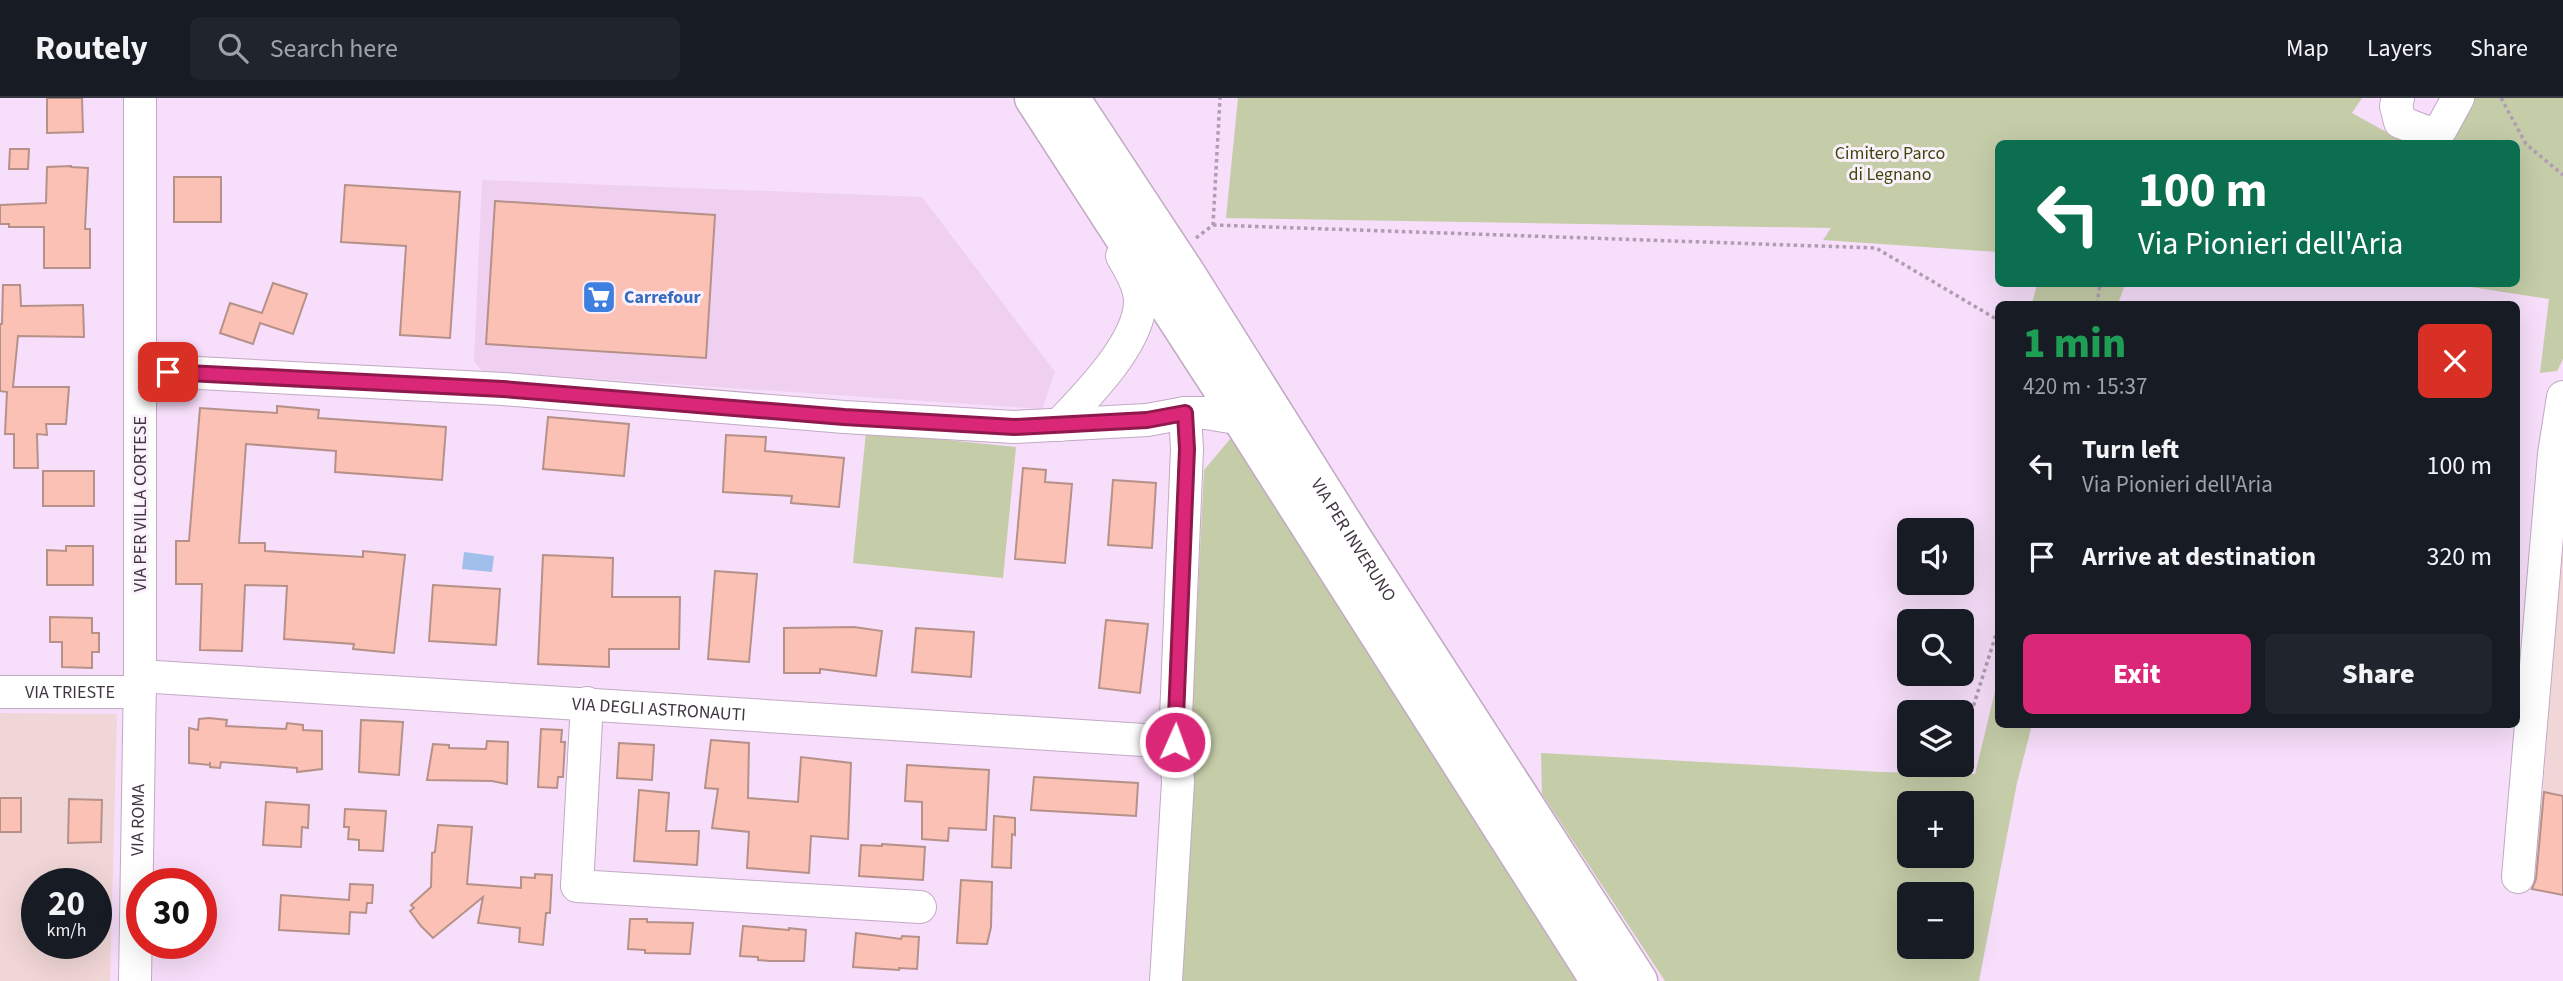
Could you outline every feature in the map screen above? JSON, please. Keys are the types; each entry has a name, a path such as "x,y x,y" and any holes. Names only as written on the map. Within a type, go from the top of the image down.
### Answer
{"main road":[{"name":"VIA PER INVERUNO","path":"1034,98 1600,981"},
{"name":"VIA PER INVERUNO","path":"1070,98 1173,254 1352,538 1638,981"}],"street":[{"name":"VIA PER VILLA CORTESE","path":"140,98 140,676"},
{"path":"1022,98 1132,272 1140,300 1133,328 1111,368 1059,425"},
{"path":"2398,98 2396,106 2400,122 2429,133 2441,129 2458,98"},
{"path":"140,370 503,389 844,417 1014,427 1147,420 1185,413 1206,413 1242,419"},
{"path":"2518,877 2554,454 2563,397"},
{"path":"1166,981 1178,782 1175,742 1187,449 1185,413"},
{"name":"VIA TRIESTE","path":"0,692 140,676"},
{"name":"VIA DEGLI ASTRONAUTI","path":"140,676 1175,742"},
{"name":"VIA ROMA","path":"135,981 140,676"},
{"path":"587,703 577,886 919,907"}],"path":[{"path":"1213,225 1220,98"},
{"path":"2501,98 2526,144 2563,175"},
{"path":"1173,254 1213,225 1876,248 1995,318"},
{"path":"1974,704 1995,638"}],"shaded area":[{"path":"482,180 922,197 1055,372 1042,409 482,371 474,361"},
{"path":"2561,458 2563,895 2531,888 2543,792 2554,622 2560,587"},
{"path":"0,713 117,714 112,905 112,868 21,868 21,959 111,959 110,981 0,981"}],"green space":[{"name":"Cimitero Parco di Legnano","path":"1238,98 2362,98 2352,113 2401,140 1995,140 1995,252 1823,240 1831,228 1226,218"},
{"path":"2470,98 2563,98 2563,359 2557,371 2540,373 2549,299 2471,287 2520,287 2520,140 2448,140"},
{"path":"2036,287 2124,287 2119,301 2033,301"},
{"path":"866,432 1016,447 1003,578 853,563"},
{"path":"1231,438 1576,981 1179,981 1204,470"},
{"path":"1995,691 1995,728 2031,728 2017,783 1979,981 1665,981 1542,794 1541,753 1897,772 1897,777 1974,777"}],"water":[{"path":"464,552 494,556 492,572 462,569"}],"building":[{"path":"47,98 82,98 83,132 47,133"},
{"path":"10,149 29,149 28,169 9,169"},
{"path":"47,167 88,168 85,229 90,229 90,268 44,268 44,227 9,227 9,224 0,224 0,205 46,203"},
{"path":"174,177 221,177 221,222 174,222"},
{"path":"345,185 460,192 450,338 400,335 406,246 341,242"},
{"name":"Carrefour","path":"495,201 715,215 706,358 486,344"},
{"path":"273,283 307,294 293,334 260,323 253,344 220,333 230,303 262,313"},
{"path":"3,285 20,285 21,306 83,305 84,337 18,336 13,387 69,387 66,424 46,424 47,435 37,434 38,468 14,468 14,434 5,434 7,392 0,391"},
{"path":"277,406 319,410 318,418 446,427 442,480 335,472 336,451 246,444 239,543 265,543 265,551 363,557 363,551 405,555 394,653 353,649 354,644 284,639 287,586 245,585 242,651 200,650 202,584 176,584 176,541 189,541 200,408 277,413"},
{"path":"548,417 629,424 624,476 543,469"},
{"path":"726,435 766,437 765,451 844,458 839,507 791,503 792,496 723,492"},
{"path":"1023,468 1046,470 1045,482 1072,484 1065,563 1015,559"},
{"path":"43,471 94,471 94,506 43,506"},
{"path":"1113,480 1156,483 1152,548 1108,545"},
{"path":"66,546 93,546 93,585 47,585 47,550 66,551"},
{"path":"543,555 613,558 612,597 680,597 679,649 609,649 609,667 538,664"},
{"path":"715,571 757,574 749,662 708,659"},
{"path":"433,585 500,589 496,645 429,641"},
{"path":"50,617 92,618 92,633 99,633 99,652 92,652 92,668 62,667 62,642 50,642"},
{"path":"1106,620 1148,624 1140,693 1099,688"},
{"path":"854,627 882,631 876,676 820,669 820,673 784,673 784,628"},
{"path":"916,628 974,632 971,677 912,672"},
{"path":"199,719 227,720 226,726 286,729 287,723 303,725 303,730 322,731 322,769 297,772 297,768 221,762 220,768 189,763 189,728 198,730"},
{"path":"361,720 403,722 399,775 359,772"},
{"path":"541,729 562,730 561,742 565,742 563,777 558,777 557,788 538,787"},
{"path":"711,740 749,743 748,798 798,802 801,757 851,763 848,839 811,836 809,873 747,868 749,832 712,828 718,789 705,788"},
{"path":"487,741 508,742 507,784 492,781 427,780 433,744 449,745 449,748 486,749"},
{"path":"619,743 654,745 652,780 617,778"},
{"path":"907,765 989,770 986,830 949,828 948,841 922,839 922,802 905,801"},
{"path":"1034,777 1138,783 1136,816 1031,810"},
{"path":"639,790 669,793 666,831 699,831 697,865 634,861"},
{"path":"2544,792 2563,796 2563,895 2532,889 2536,879"},
{"path":"0,798 21,798 21,832 0,832"},
{"path":"69,799 102,800 101,842 68,843"},
{"path":"266,802 309,805 308,828 302,827 301,847 263,845"},
{"path":"345,809 386,811 383,851 359,850 359,840 348,839 349,827 344,827"},
{"path":"994,816 1015,818 1011,868 992,867"},
{"path":"438,825 472,827 467,884 521,888 521,877 552,875 550,913 546,913 543,945 519,942 520,928 478,923 483,897 433,938 421,926 410,911 414,908 411,905 431,887 432,853 435,852"},
{"path":"861,845 925,847 923,880 859,876"},
{"path":"961,880 992,882 991,927 987,944 957,943"},
{"path":"350,884 373,885 372,903 367,903 366,913 350,912 349,934 279,930 281,895 349,900"},
{"path":"630,919 693,923 690,954 645,953 645,950 628,949"},
{"path":"743,926 806,930 804,961 769,961 740,956"},
{"path":"856,933 901,939 902,936 919,937 917,969 853,967"}],"place":[{"name":"Carrefour","path":"599,297"}],"route":[{"path":"168,372 503,389 844,417 1014,427 1147,420 1185,413 1187,449 1175,742"}]}
